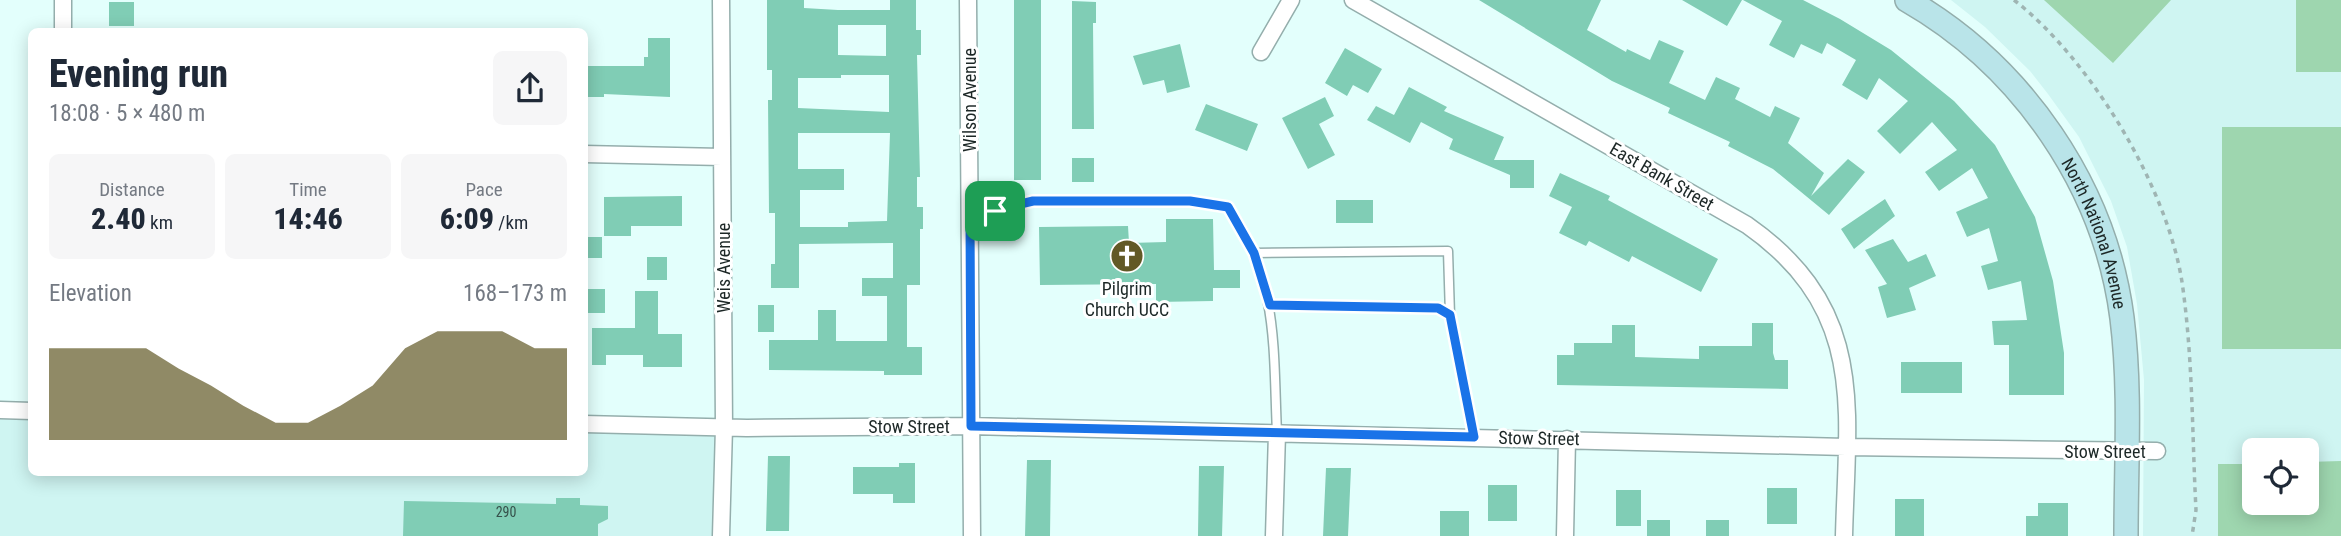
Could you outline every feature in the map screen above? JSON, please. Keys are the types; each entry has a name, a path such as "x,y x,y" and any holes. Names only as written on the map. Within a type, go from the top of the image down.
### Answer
{"street":[{"path":"63,0 63,28"},
{"name":"Weis Avenue","path":"721,0 724,427 722,536"},
{"name":"Wilson Avenue","path":"968,0 972,536"},
{"path":"1261,52 1291,0"},
{"name":"East Bank Street","path":"1353,0 1747,225 1772,244 1813,290 1837,339 1848,392 1844,536"},
{"name":"North National Avenue","path":"1907,0 1968,41 2017,89 2050,132 2081,185 2104,242 2121,309 2126,370 2126,536"},
{"path":"588,154 722,157"},
{"path":"0,410 28,411"},
{"name":"Stow Street","path":"588,424 724,427 971,426 1846,447 2157,451"},
{"path":"1274,536 1277,433"},
{"path":"1565,536 1567,439"}],"lane":[{"path":"970,216 1033,201 1190,201 1228,207 1254,253 1270,305 1277,433"},
{"path":"1254,253 1448,251 1450,315 1474,437"},
{"path":"1270,305 1438,308 1450,315"}],"path":[{"path":"2014,0 2088,75 2123,133 2164,218 2181,280 2184,304 2196,510 2192,536"}],"shaded area":[{"path":"1951,0 2341,0 2341,536 2143,536 2144,380 2137,304 2127,247 2111,201 2079,137 2030,71 1985,27"},
{"path":"0,410 28,411 28,476 588,476 588,424 724,427 721,536 0,536"}],"green space":[{"path":"2044,0 2171,0 2113,63"},
{"path":"2296,0 2341,0 2341,72 2296,72"},
{"path":"2222,127 2341,127 2341,349 2222,349"},
{"path":"2341,461 2341,536 2218,536 2218,464 2242,464 2242,515 2319,515 2319,462"}],"building":[{"path":"767,0 804,0 804,8 890,10 890,0 916,0 916,30 921,30 921,55 917,55 920,177 917,177 917,207 923,207 923,229 920,229 920,285 907,285 907,347 922,347 922,375 884,375 884,371 769,370 769,340 818,340 818,310 836,310 836,341 887,341 887,296 862,296 862,278 893,278 893,243 799,244 799,288 771,288 771,264 775,264 775,213 769,213 768,100 772,100 772,70 767,70","holes":["838,25 886,25 886,56 838,55","841,75 889,75 889,112 798,108 798,78 841,78","798,133 890,133 887,221 848,222 848,227 800,227 800,190 844,190 844,169 798,169"]},
{"path":"1014,0 1041,0 1041,180 1014,180"},
{"path":"1479,0 1601,0 1587,30 1626,52 1627,49 1650,60 1659,40 1684,51 1669,83 1705,100 1716,77 1740,88 1735,99 1770,117 1775,106 1800,118 1788,143 1824,173 1811,196 1848,159 1865,172 1829,215 1773,169 1728,146 1730,142 1668,113 1670,108 1612,81"},
{"path":"1682,0 1742,0 1727,26"},
{"path":"1743,0 1803,0 1840,19 1891,50 1954,101 1995,145 2035,217 2053,281 2064,353 2064,395 2009,395 2009,345 1994,345 1992,321 2027,320 2021,281 1988,290 1981,266 1998,261 1989,228 1967,237 1956,212 1988,198 1972,168 1939,191 1925,172 1957,150 1932,122 1900,154 1877,131 1908,101 1879,78 1867,100 1842,85 1856,60 1827,43 1822,54 1801,44 1794,58 1769,45 1782,21"},
{"path":"1072,1 1096,2 1096,23 1093,23 1094,129 1072,129"},
{"path":"109,2 134,2 134,26 109,26"},
{"path":"648,38 670,38 670,97 604,94 604,97 588,97 588,66 644,66 644,57 648,57"},
{"path":"1180,44 1190,87 1167,93 1164,80 1143,85 1133,56"},
{"path":"1345,48 1382,69 1368,93 1353,85 1347,96 1325,83"},
{"path":"1409,87 1447,107 1444,111 1504,137 1494,160 1534,160 1534,188 1510,188 1510,175 1449,149 1453,139 1421,122 1410,143 1367,120 1376,106 1394,115"},
{"path":"1325,97 1334,116 1319,124 1335,155 1308,169 1282,118"},
{"path":"1206,104 1258,124 1247,151 1195,130"},
{"path":"1072,158 1094,158 1094,182 1072,182"},
{"path":"1560,173 1610,196 1608,200 1718,259 1701,292 1632,256 1629,262 1589,241 1586,246 1559,233 1572,207 1549,196"},
{"path":"682,196 682,226 631,226 631,236 604,236 604,197"},
{"path":"1885,199 1895,216 1854,249 1841,229"},
{"path":"1336,200 1373,200 1373,223 1336,223"},
{"name":"Pilgrim Church UCC","path":"1166,219 1213,219 1214,270 1240,270 1240,288 1213,288 1213,301 1156,302 1156,284 1040,285 1039,227 1128,226 1129,243 1166,242"},
{"path":"588,237 602,237 602,258 588,258"},
{"path":"1893,239 1908,262 1926,254 1936,276 1909,288 1916,310 1887,318 1878,287 1887,284 1865,250"},
{"path":"647,257 667,257 667,280 647,280"},
{"path":"588,289 605,289 605,313 588,313"},
{"path":"635,291 658,291 658,334 682,334 682,367 643,367 643,355 606,355 606,365 592,365 592,328 635,328"},
{"path":"758,305 774,305 774,332 758,332"},
{"path":"1752,323 1773,323 1773,353 1775,360 1788,360 1788,389 1557,385 1557,355 1574,355 1574,343 1612,343 1612,325 1635,325 1635,357 1699,359 1699,346 1752,346"},
{"path":"1901,362 1962,362 1962,393 1901,393"},
{"path":"768,456 790,456 789,531 766,531"},
{"path":"1027,460 1051,460 1050,536 1025,536"},
{"path":"899,463 915,463 915,503 893,503 893,494 853,494 853,467 899,467"},
{"path":"1199,466 1224,466 1222,536 1198,536"},
{"path":"1326,468 1351,468 1348,536 1323,536"},
{"path":"1488,485 1517,485 1517,521 1488,521"},
{"path":"1767,488 1797,488 1797,524 1767,524"},
{"path":"1616,490 1641,490 1641,526 1616,526"},
{"path":"556,498 580,498 580,505 608,506 608,519 598,524 598,536 403,536 404,501 556,504"},
{"path":"1895,499 1924,499 1924,536 1895,536"},
{"path":"2038,503 2068,503 2068,536 2026,536 2026,516 2038,516"},
{"path":"1440,511 1469,511 1469,536 1440,536"},
{"path":"1647,520 1670,520 1670,536 1647,536"},
{"path":"1706,520 1729,520 1729,536 1706,536"}],"place":[{"name":"Pilgrim Church UCC","path":"1127,256"}],"route":[{"path":"1033,201 1190,201 1228,207 1254,253 1264,278 1270,305 1438,308 1450,315 1474,437 971,426 970,216 995,211 1033,201"}]}
